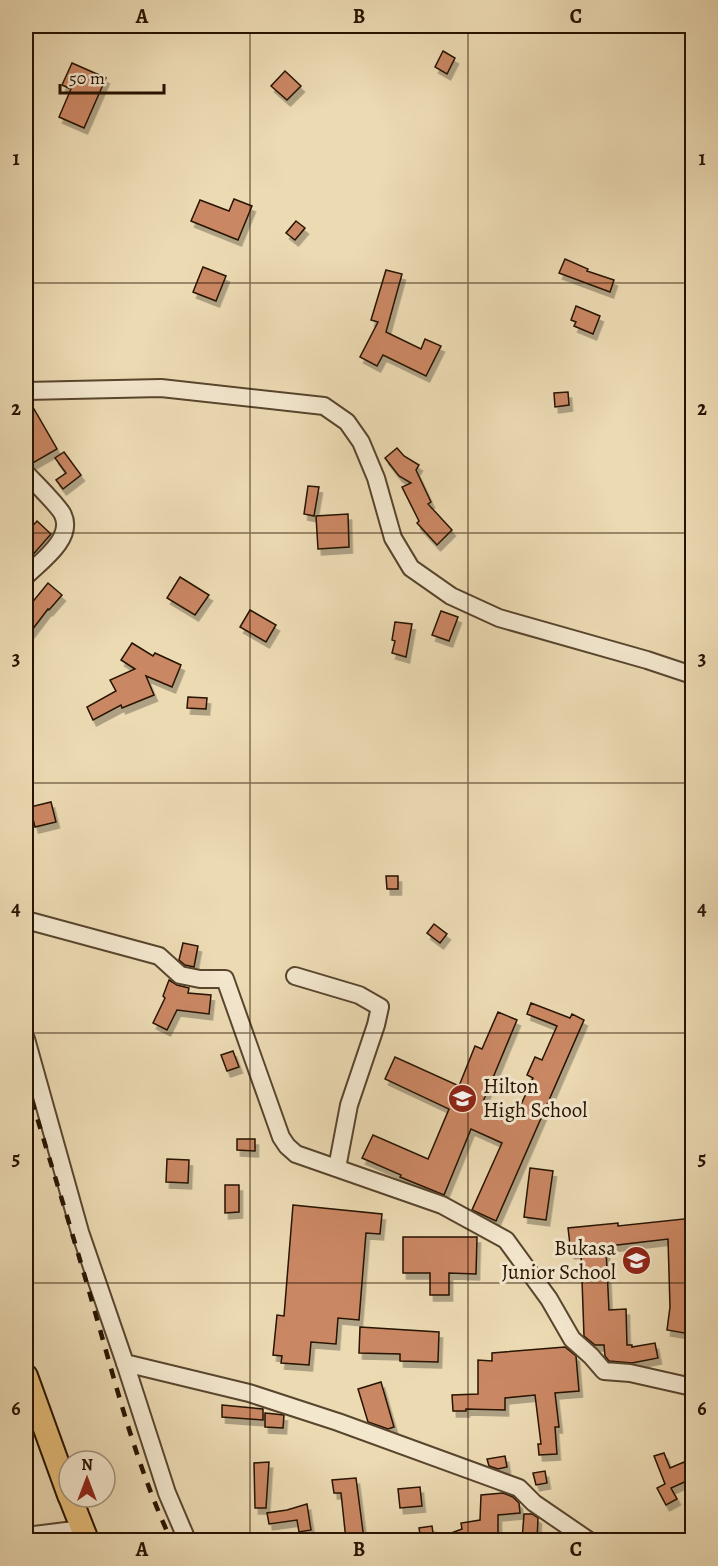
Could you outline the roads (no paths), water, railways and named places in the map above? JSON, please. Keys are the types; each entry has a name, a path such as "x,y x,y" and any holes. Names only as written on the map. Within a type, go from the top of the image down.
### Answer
{"main road":[{"path":"26,1376 57,1463"},
{"path":"74,1509 84,1535"}],"street":[{"path":"26,391 161,388 324,406 347,422 361,442 376,478 393,538 411,568 451,596 499,618 693,675"},
{"path":"26,473 63,515 65,531 56,546 26,576"},
{"path":"26,920 159,956 180,975 200,979 225,979 281,1137 296,1154 442,1205 506,1240 549,1299 572,1339 604,1371 630,1373 693,1387"},
{"path":"295,976 359,995 380,1007 349,1105 337,1168"},
{"path":"26,1039 80,1232 167,1493 187,1540"},
{"path":"125,1363 249,1393 338,1422 519,1488 534,1503 588,1540"},
{"path":"26,1536 84,1535"}],"railway":[{"path":"26,1081 128,1428 171,1540"}],"place":[{"name":"Hilton High School","path":"462,1098"},
{"name":"Bukasa Junior School","path":"637,1260"}]}
